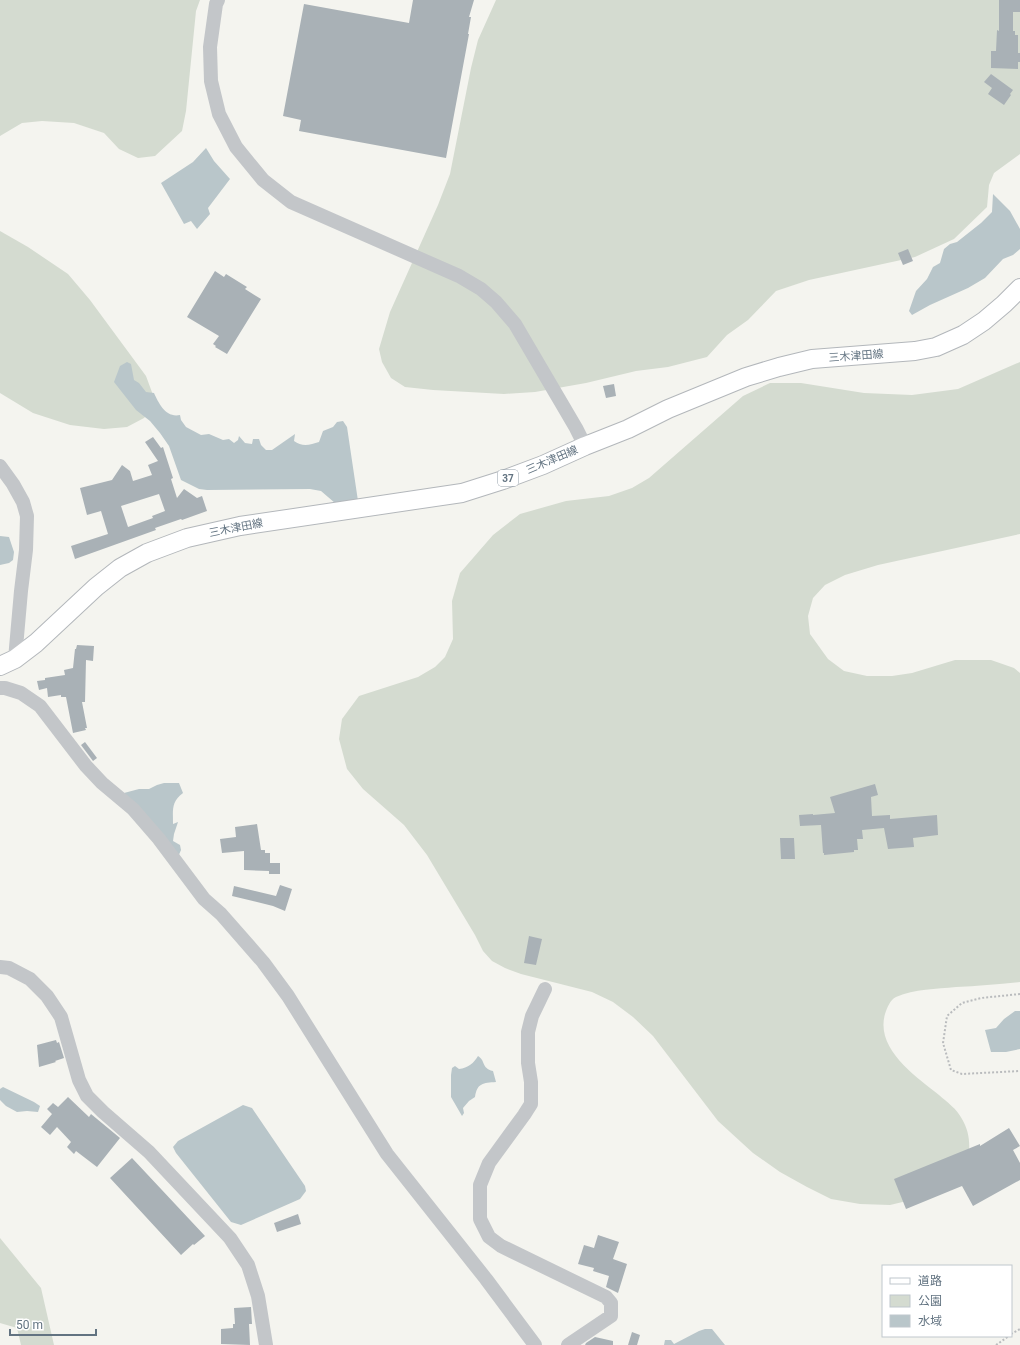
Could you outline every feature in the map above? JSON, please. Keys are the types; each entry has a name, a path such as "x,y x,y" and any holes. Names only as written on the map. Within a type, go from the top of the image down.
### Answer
{"main road":[{"name":"三木津田線","path":"8,663 36,643 120,568 147,553 187,538 240,526 462,493 543,465 628,429 668,409 746,377 812,359 915,351 936,347 963,335 984,321 1020,288"}],"street":[{"path":"218,0 216,4 210,47 211,81 219,114 236,147 263,180 292,202 459,276 481,289 496,302 515,324 585,446"},
{"path":"0,466 13,484 23,502 27,516 26,550 21,591 8,663"},
{"path":"0,688 21,693 40,706 86,766 102,783 133,809 159,839 204,898 221,914 263,962 288,996 387,1154 486,1279 535,1345"},
{"path":"0,967 9,968 30,979 47,996 61,1017 79,1080 87,1096 149,1152 230,1238 248,1265 258,1296 266,1345"},
{"path":"545,988 532,1016 528,1032 528,1063 531,1082 531,1104 489,1163 480,1185 480,1219 489,1237 501,1246 606,1297 611,1303 611,1316 568,1345"}],"path":[{"path":"1020,994 981,998 962,1003 947,1016 943,1043 951,1070 962,1074 1020,1071"},
{"path":"996,1345 1007,1337"}],"green space":[{"path":"0,0 200,0 196,11 186,111 182,131 155,156 138,158 119,149 104,133 74,123 42,121 22,123 0,136"},
{"path":"496,0 1020,0 1020,154 994,173 989,185 987,207 954,239 915,257 809,280 776,291 748,320 727,335 707,357 668,367 636,371 586,383 535,392 504,394 405,387 391,378 382,362 379,349 390,312 438,205 450,174 478,40"},
{"path":"0,231 28,247 68,274 90,300 146,376 153,395 151,410 144,418 127,427 104,429 70,425 33,413 0,393"},
{"path":"1020,362 1020,534 878,565 845,575 825,585 813,598 808,616 810,634 828,659 844,671 867,676 892,676 912,673 955,660 991,660 1014,668 1020,673 1020,982 933,989 903,994 892,1000 885,1014 884,1027 886,1039 892,1050 909,1071 952,1106 960,1115 969,1139 969,1151 911,1200 890,1205 860,1204 831,1199 780,1172 753,1153 718,1121 653,1036 633,1017 613,1002 592,992 521,974 492,961 483,951 427,855 404,825 363,789 347,769 339,739 342,719 359,696 418,677 435,667 445,657 453,639 452,601 460,573 493,535 520,514 566,501 609,496 632,488 649,478 743,396 770,383 801,383 864,393 912,395 958,389"},
{"path":"0,1238 41,1288 54,1345 21,1345 17,1328 0,1323"}],"water":[{"path":"206,148 214,161 230,179 208,208 210,214 197,229 191,221 184,224 161,183 193,162"},
{"path":"993,194 1010,211 1020,229 1020,249 1013,255 1003,259 985,278 968,288 912,315 909,311 916,291 927,279 933,267 940,263 944,249 950,244 957,242 992,212"},
{"path":"127,362 131,364 134,380 139,383 146,392 154,393 158,402 167,412 180,415 181,420 186,427 201,435 209,434 223,440 229,439 234,443 238,440 239,436 245,443 252,444 253,439 259,439 261,445 266,450 272,450 295,434 294,441 303,445 319,442 323,431 333,427 337,422 343,421 347,427 358,501 335,503 321,491 310,489 207,490 199,489 181,480 169,446 150,421 136,410 114,382 120,366"},
{"path":"0,536 9,537 14,552 13,560 9,563 0,565"},
{"path":"164,783 179,783 183,793 176,800 173,810 173,824 178,822 173,841 180,845 181,850 178,857 124,793 139,789 149,789"},
{"path":"1015,1011 1020,1011 1020,1049 1006,1052 991,1052 985,1030 996,1028 1004,1019"},
{"path":"478,1056 489,1070 493,1071 496,1082 484,1083 479,1086 475,1097 463,1108 464,1113 462,1116 451,1097 452,1068 455,1066 459,1069 468,1066 475,1061"},
{"path":"3,1087 40,1106 38,1112 17,1112 6,1106 0,1100 0,1089"},
{"path":"243,1105 252,1108 305,1186 306,1191 300,1199 241,1225 231,1222 176,1153 173,1147 178,1141"},
{"path":"705,1329 712,1329 725,1345 664,1345 665,1340 671,1340 674,1344"}],"building":[{"path":"413,0 474,0 469,17 471,17 469,34 446,158 299,131 301,120 283,116 304,4 409,23"},
{"path":"999,0 1020,0 1020,12 1013,12 1013,31 1015,31 1015,35 1018,35 1018,53 1020,53 1018,69 991,68 991,51 996,51 997,30 999,31"},
{"path":"991,74 1013,90 1004,105 988,94 992,88 984,82"},
{"path":"908,249 913,261 903,265 898,253"},
{"path":"215,271 224,277 226,274 247,287 245,289 261,299 227,354 215,347 216,346 213,344 219,336 187,317"},
{"path":"614,384 616,396 606,398 603,386"},
{"path":"153,437 161,448 163,447 173,478 171,479 177,498 184,489 197,498 202,496 207,511 155,528 156,530 75,559 71,546 108,534 101,511 87,515 80,488 112,480 122,465 130,471 133,481 152,475 148,465 158,461 145,442","holes":["159,494 165,511 152,516 153,518 128,527 121,506"]},
{"path":"77,645 94,646 93,661 86,660 85,702 82,702 87,728 85,728 86,730 73,733 66,697 61,697 61,695 48,697 47,688 39,690 37,681 45,680 45,678 65,675 64,670 73,668 75,649"},
{"path":"85,742 97,758 93,761 81,745"},
{"path":"875,784 878,795 871,797 872,816 890,815 890,819 937,815 938,835 913,838 914,847 888,849 884,828 862,830 863,839 857,839 858,850 854,850 854,852 824,855 821,825 800,826 799,815 835,813 830,797"},
{"path":"257,824 261,850 265,850 265,853 270,853 270,863 280,863 280,874 269,874 269,871 244,870 244,851 222,853 220,839 236,837 235,827"},
{"path":"780,838 794,838 795,859 781,859"},
{"path":"280,885 292,889 285,911 273,906 232,896 234,886 276,896"},
{"path":"529,936 542,939 536,965 524,963"},
{"path":"56,1040 57,1043 59,1042 64,1058 39,1067 37,1045"},
{"path":"68,1097 89,1117 91,1114 120,1138 97,1167 76,1151 74,1154 67,1147 71,1142 57,1127 50,1135 41,1127 52,1114 47,1109 53,1103 58,1107"},
{"path":"1009,1128 1020,1146 1013,1150 1020,1163 1020,1180 973,1206 962,1186 906,1209 894,1179 980,1144 980,1146"},
{"path":"132,1158 205,1236 181,1255 110,1178"},
{"path":"298,1214 301,1224 277,1232 274,1223"},
{"path":"598,1235 619,1242 613,1259 627,1264 618,1293 606,1287 609,1276 593,1271 594,1268 578,1264 584,1245 594,1248"},
{"path":"251,1307 252,1324 249,1324 250,1345 221,1344 221,1329 233,1328 233,1324 235,1324 234,1308"},
{"path":"632,1332 640,1335 637,1345 628,1345"},
{"path":"595,1337 613,1341 613,1345 585,1345"}]}
